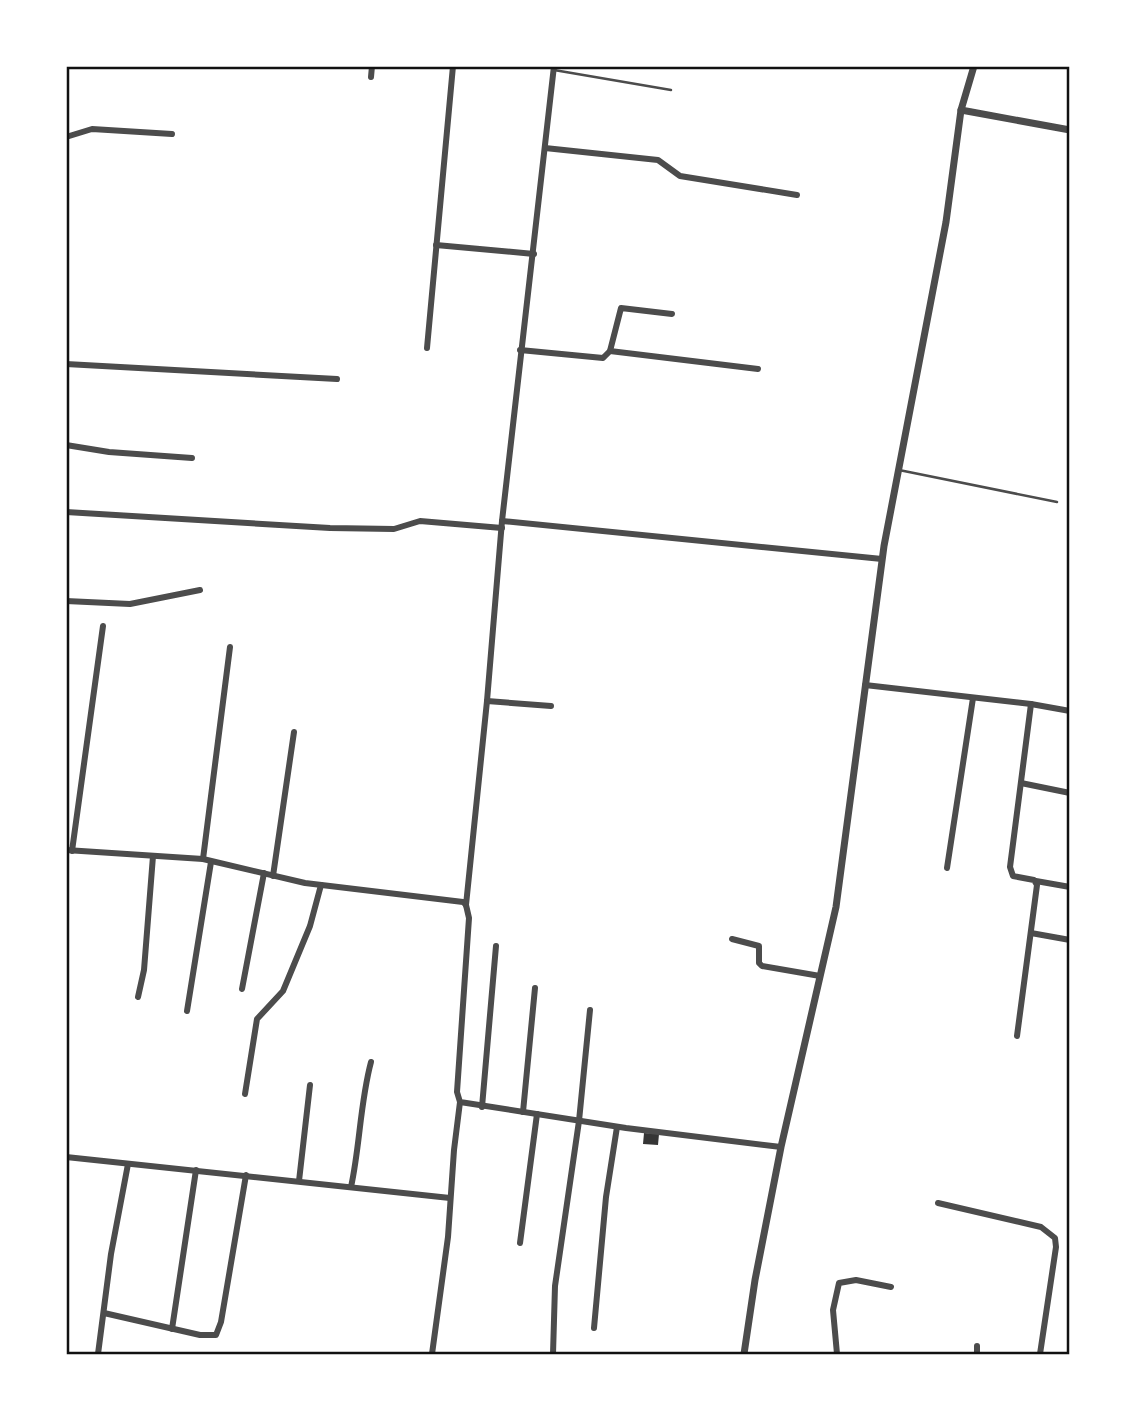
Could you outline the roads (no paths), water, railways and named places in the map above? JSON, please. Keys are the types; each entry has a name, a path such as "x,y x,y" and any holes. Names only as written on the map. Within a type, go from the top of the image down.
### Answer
{"street":[{"path":"371,77 372,66"},
{"path":"427,348 453,66"},
{"path":"744,1354 755,1280 781,1147 836,908 882,559 946,222 961,110 974,66"},
{"path":"432,1354 448,1237 460,1102 457,1092 469,918 466,905 502,525 554,68"},
{"path":"961,110 1069,130"},
{"path":"66,137 92,129 172,134"},
{"path":"545,148 658,160 680,176 797,195"},
{"path":"436,245 534,254"},
{"path":"520,350 606,357 621,308 672,314"},
{"path":"610,351 758,369"},
{"path":"66,364 337,379"},
{"path":"66,446 192,458"},
{"path":"66,512 330,528 394,529 420,521 502,525 882,559"},
{"path":"66,601 130,604 200,590"},
{"path":"103,626 69,850 203,859 321,885 455,900 466,905"},
{"path":"203,859 229,647"},
{"path":"865,685 1031,704 1069,711"},
{"path":"947,868 973,698"},
{"path":"487,701 551,706"},
{"path":"1031,704 1011,872 1015,877 1069,887"},
{"path":"273,876 294,732"},
{"path":"1021,783 1069,793"},
{"path":"138,997 144,970 153,856"},
{"path":"187,1011 211,862"},
{"path":"242,989 264,873"},
{"path":"1017,1037 1036,881"},
{"path":"244,1094 257,1019 283,991 313,919 321,885"},
{"path":"1031,933 1069,940"},
{"path":"732,939 759,946 762,966 820,976"},
{"path":"482,1107 496,946"},
{"path":"523,1112 535,988"},
{"path":"553,1354 555,1286 579,1121 590,1010"},
{"path":"351,1187 360,1144 366,1081 372,1062"},
{"path":"299,1181 310,1085"},
{"path":"460,1102 617,1127 781,1147"},
{"path":"520,1243 537,1114"},
{"path":"594,1328 606,1197 617,1127"},
{"path":"66,1157 450,1198"},
{"path":"98,1354 111,1254 128,1164"},
{"path":"172,1329 196,1170"},
{"path":"104,1313 172,1329 216,1335 246,1175"},
{"path":"938,1203 1041,1227 1055,1238 1056,1247 1040,1354"},
{"path":"837,1354 833,1310 839,1283 856,1280 891,1287"},
{"path":"976,1354 977,1346"}],"lane":[{"path":"554,68 671,90"},
{"path":"898,469 1057,502"}]}
